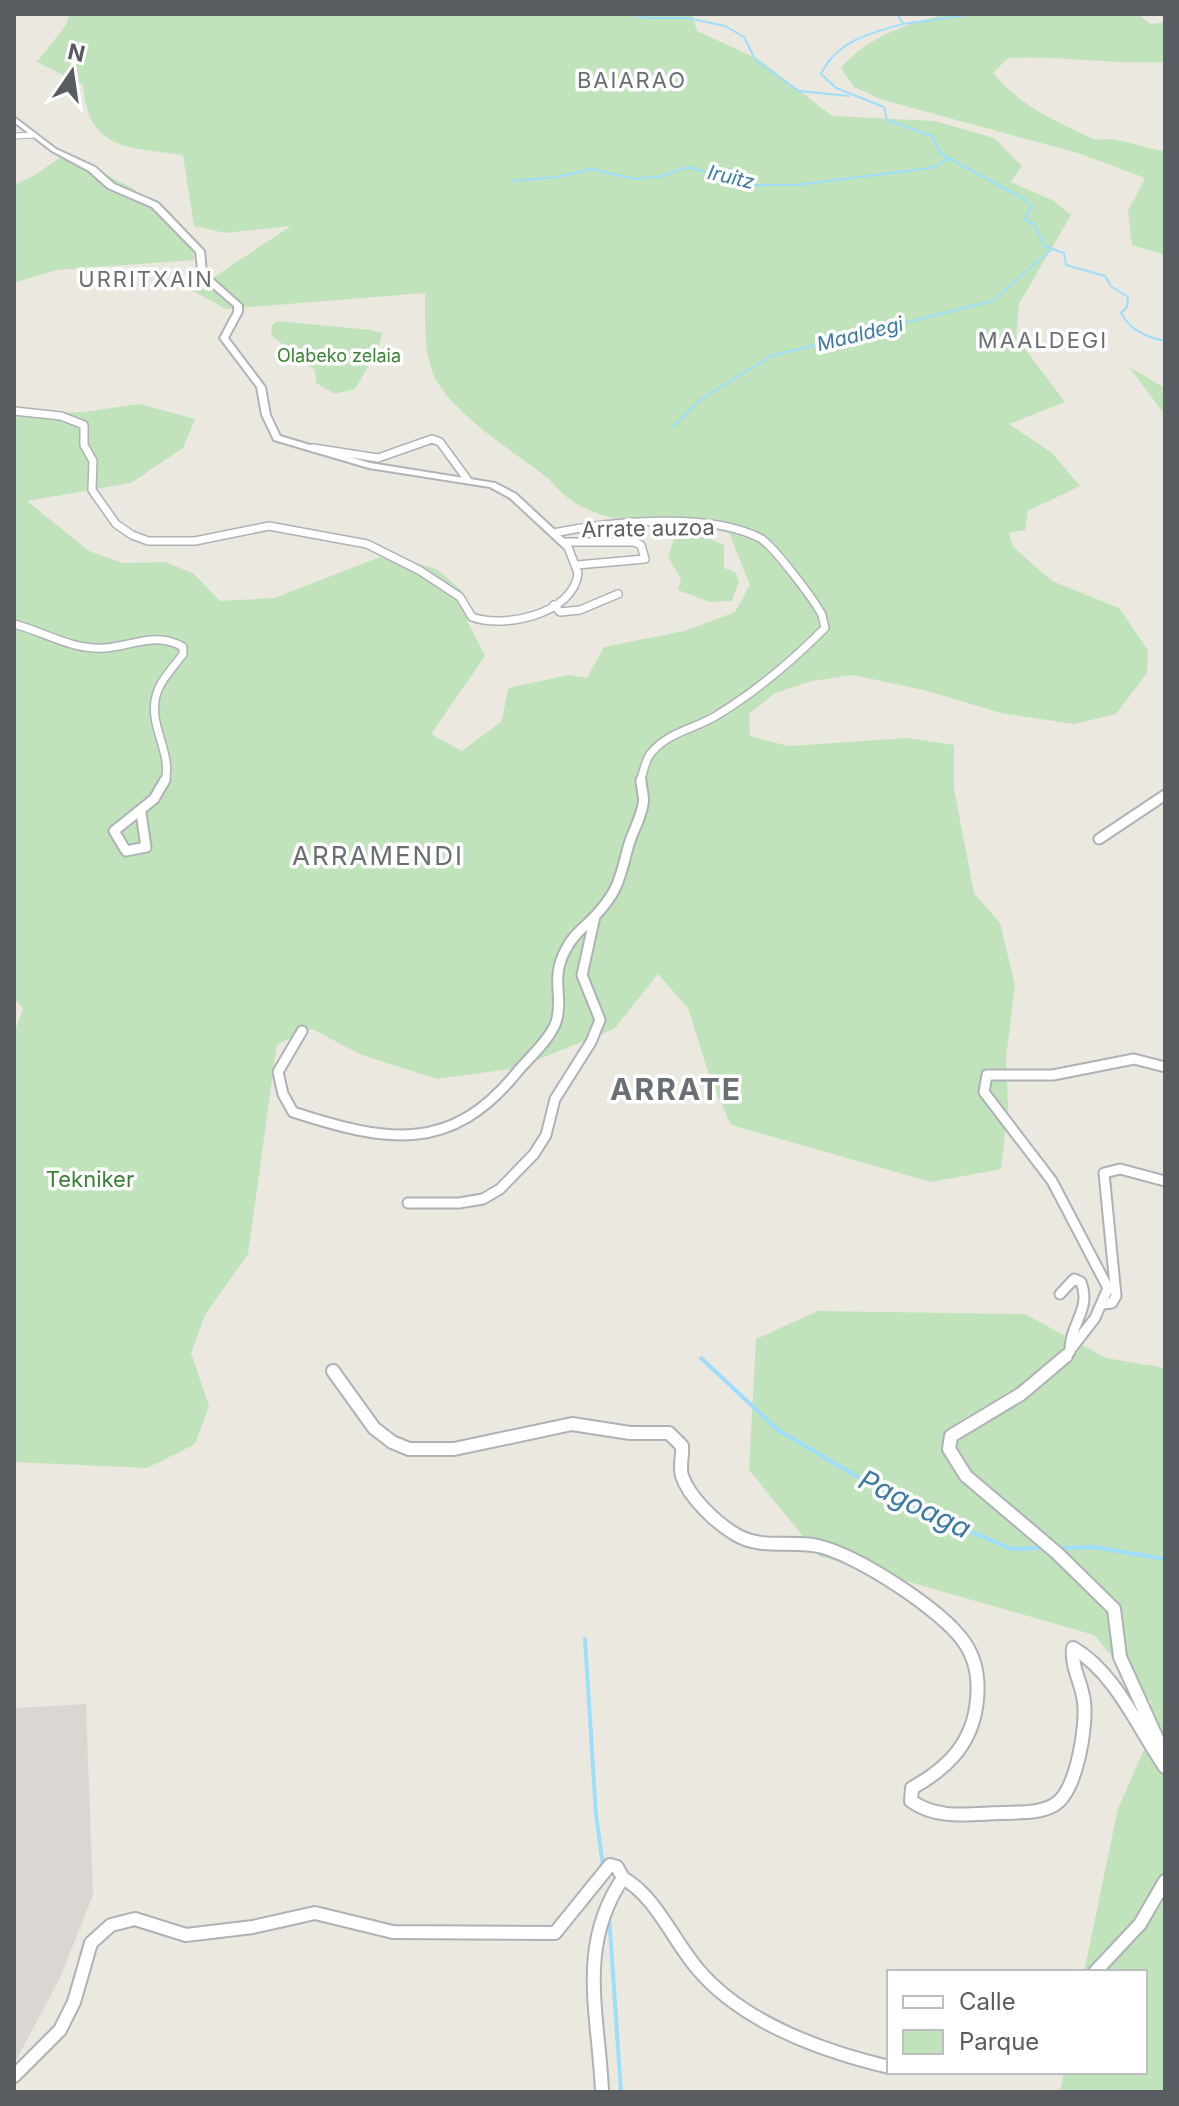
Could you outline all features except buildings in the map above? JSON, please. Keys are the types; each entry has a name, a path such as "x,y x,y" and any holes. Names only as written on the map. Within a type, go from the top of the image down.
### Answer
{"street":[{"path":"14,119 34,135 92,169 111,186 155,205 200,251 202,274 238,305 238,312 224,338 261,387 273,434 369,465 467,479 513,496 565,545 577,565 577,583 555,607 506,622 479,621 460,597 378,548 288,527 251,527 195,541 139,538 116,524 92,490 93,461 84,445 84,425 61,416 14,411"},
{"path":"14,136 34,135"},
{"path":"310,448 378,458 432,439 440,442 467,479"},
{"name":"Arrate auzoa","path":"302,1031 278,1072 283,1094 293,1112 346,1129 388,1137 425,1133 463,1121 495,1100 555,1025 559,1005 555,980 563,954 576,931 595,916 622,880 626,854 644,802 640,782 650,754 682,729 711,719 788,665 825,628 824,614 775,552 748,533 697,524 594,526 553,533"},
{"path":"565,545 620,540 634,542 644,548 645,559 640,562 577,565"},
{"path":"555,607 571,612 618,594"},
{"path":"14,624 57,642 82,647 103,648 159,638 173,639 183,647 183,654 156,694 153,722 167,770 164,785 141,813 114,831 114,837 126,851 146,847 141,813"},
{"path":"1099,839 1165,795"},
{"name":"Arrate auzoa","path":"408,1203 459,1203 491,1195 543,1140 555,1099 591,1042 600,1020 583,985 582,975 595,916"},
{"path":"1165,1067 1134,1059 1053,1075 993,1072 987,1075 983,1083 990,1101 1030,1150 1074,1217 1108,1288 1085,1338 1015,1401 951,1436 949,1449 966,1476 1057,1553 1114,1609 1120,1657 1165,1756"},
{"path":"1103,1304 1112,1303 1116,1296 1104,1173 1120,1169 1165,1181"},
{"path":"1060,1294 1074,1279 1081,1282 1087,1293 1085,1312 1071,1338 1070,1352"},
{"path":"333,1371 368,1422 393,1443 417,1451 450,1451 517,1432 572,1424 639,1434 669,1433 682,1446 682,1478 705,1507 734,1534 767,1545 805,1541 834,1550 916,1602 963,1639 972,1657 977,1705 965,1743 947,1767 912,1788 911,1801 920,1809 947,1814 1006,1812 1046,1809 1062,1800 1073,1775 1084,1722 1084,1699 1070,1664 1073,1648 1085,1651 1103,1672 1165,1767"},
{"path":"14,2076 60,2030 74,2002 91,1943 111,1925 135,1919 186,1935 253,1927 315,1913 393,1932 555,1933 606,1869 617,1867 623,1878 639,1887 708,1981 724,1994 769,2021 843,2053 887,2066"},
{"path":"602,2092 593,1952 605,1898 623,1878"},
{"path":"1097,1970 1140,1924 1165,1881"}],"shaded area":[{"path":"86,1704 93,1895 60,1978 14,2064 14,1708"}],"green space":[{"name":"Tekniker","path":"69,14 692,14 697,31 760,60 832,116 935,121 994,138 1022,166 1011,182 1054,201 1071,215 1019,304 1016,337 1065,402 1009,424 1052,453 1080,486 1028,511 1025,530 1009,533 1013,547 1052,581 1119,608 1148,650 1147,673 1116,714 1074,724 1001,713 924,690 853,675 812,681 775,693 749,714 750,736 788,746 907,738 954,745 954,789 974,893 1000,923 1015,985 1006,1058 1008,1107 1001,1169 931,1182 731,1125 710,1078 688,1008 658,974 614,1029 517,1068 437,1079 362,1055 312,1029 277,1044 248,1254 205,1315 191,1353 209,1406 195,1444 147,1468 14,1462 14,1033 23,1009 14,998 14,413 84,412 139,404 195,419 183,448 131,483 27,501 89,551 123,563 166,562 194,574 220,601 274,598 388,554 438,570 461,590 468,623 485,656 431,734 462,751 502,721 508,688 568,675 587,678 604,647 685,631 735,612 750,585 729,533 632,522 586,509 566,497 549,479 465,414 438,384 431,368 426,340 425,293 226,309 193,291 291,226 225,233 194,226 183,155 114,142 93,123 86,107 83,85 37,62 66,25"},
{"path":"947,14 1117,14 1139,15 1151,24 1165,22 1165,62 1008,58 993,73 1027,104 1096,140 1113,139 1165,151 1165,255 1132,245 1128,211 1145,178 1078,153 883,100 854,87 841,68 876,40 903,27"},
{"path":"68,152 72,161 76,160 134,189 192,247 194,260 56,270 14,283 14,185 35,175"},
{"name":"Olabeko zelaia","path":"277,321 382,333 378,350 355,389 335,394 316,383 315,370 272,336 271,327"},
{"path":"1129,367 1165,388 1165,415"},
{"path":"694,532 724,545 724,568 735,572 739,581 732,601 710,602 678,590 681,579 668,557 675,536"},
{"path":"818,1311 1025,1314 1106,1358 1165,1368 1165,2092 1060,2092 1064,2074 1147,2074 1147,1970 1084,1970 1118,1808 1145,1748 1151,1702 1094,1635 819,1556 749,1470 756,1339"}],"waterway":[{"path":"629,14 647,18 688,18 725,26 744,37 756,61 799,91 849,96"},
{"path":"897,14 903,24"},
{"path":"903,24 969,15 1019,14"},
{"path":"903,24 867,35 845,46 821,74 836,88 884,107 887,120 932,136 941,154 949,158"},
{"name":"Iruitz","path":"512,181 558,177 591,169 635,179 662,176 688,167 751,185 796,185 931,168 949,158"},
{"path":"949,158 1024,199 1032,206 1025,220 1034,224 1044,246 1064,253 1066,265 1105,276 1111,286 1128,297 1127,307 1121,313 1129,324 1145,335 1165,341"},
{"name":"Maaldegi","path":"673,427 700,400 771,356 992,301 1051,250"},
{"name":"Pagoaga","path":"701,1358 778,1430 895,1499 1011,1549 1043,1548"},
{"name":"Pagoaga","path":"1059,1548 1093,1547 1165,1559"},
{"path":"585,1639 596,1815 603,1866"},
{"path":"609,1915 621,2092"}],"district":[{"name":"BAIARAO","path":"632,80"},
{"name":"URRITXAIN","path":"146,279"},
{"name":"MAALDEGI","path":"1043,340"},
{"name":"ARRAMENDI","path":"378,855"},
{"name":"ARRATE","path":"676,1089"}]}
